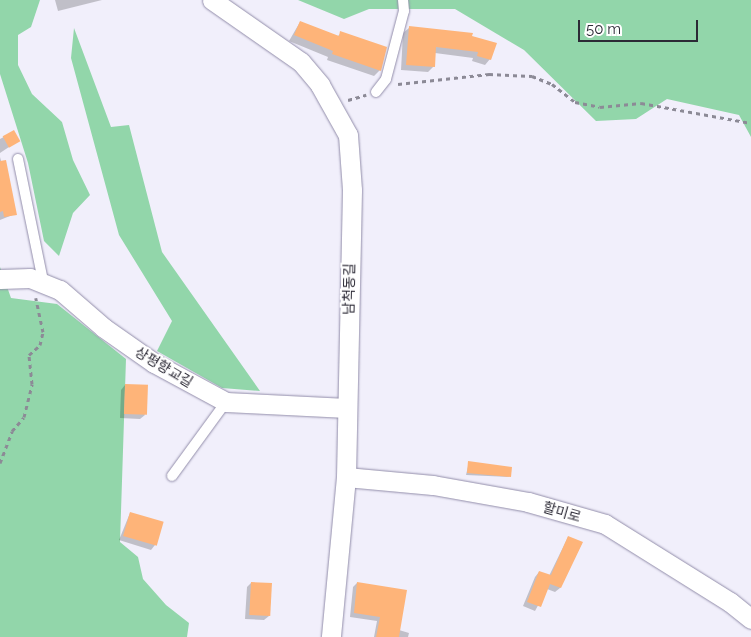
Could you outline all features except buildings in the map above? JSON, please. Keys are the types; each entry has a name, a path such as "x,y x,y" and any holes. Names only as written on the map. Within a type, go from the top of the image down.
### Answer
{"street":[{"name":"남척동길","path":"212,0 301,62 332,105 348,135 352,190 346,477 331,637"},
{"path":"0,279 36,280"},
{"name":"상평향교길","path":"36,280 60,290 104,328 154,363 226,402 347,408"},
{"name":"할미로","path":"346,477 433,485 528,502 605,524 730,602 751,619"}],"lane":[{"path":"376,92 386,79 404,11 403,0"},
{"path":"18,159 36,280"},
{"path":"172,476 226,402"}],"path":[{"path":"332,105 414,81 489,74 532,76 552,84 575,102 600,107 641,103 751,123"},
{"path":"0,463 12,431 24,417 32,384 29,355 40,345 44,332 36,280"}],"green space":[{"path":"0,0 40,0 31,27 18,35 18,65 32,94 62,122 73,160 90,195 73,213 59,256 44,241 28,163 0,74"},
{"path":"298,0 751,0 751,137 739,115 667,99 636,119 596,121 524,50 455,9 369,9 344,19"},
{"path":"74,28 111,127 129,125 162,252 260,391 222,388 157,351 172,321 119,235 71,58"},
{"path":"0,267 11,298 57,304 126,359 120,542 138,557 143,579 166,605 189,623 187,637 0,637"}]}
